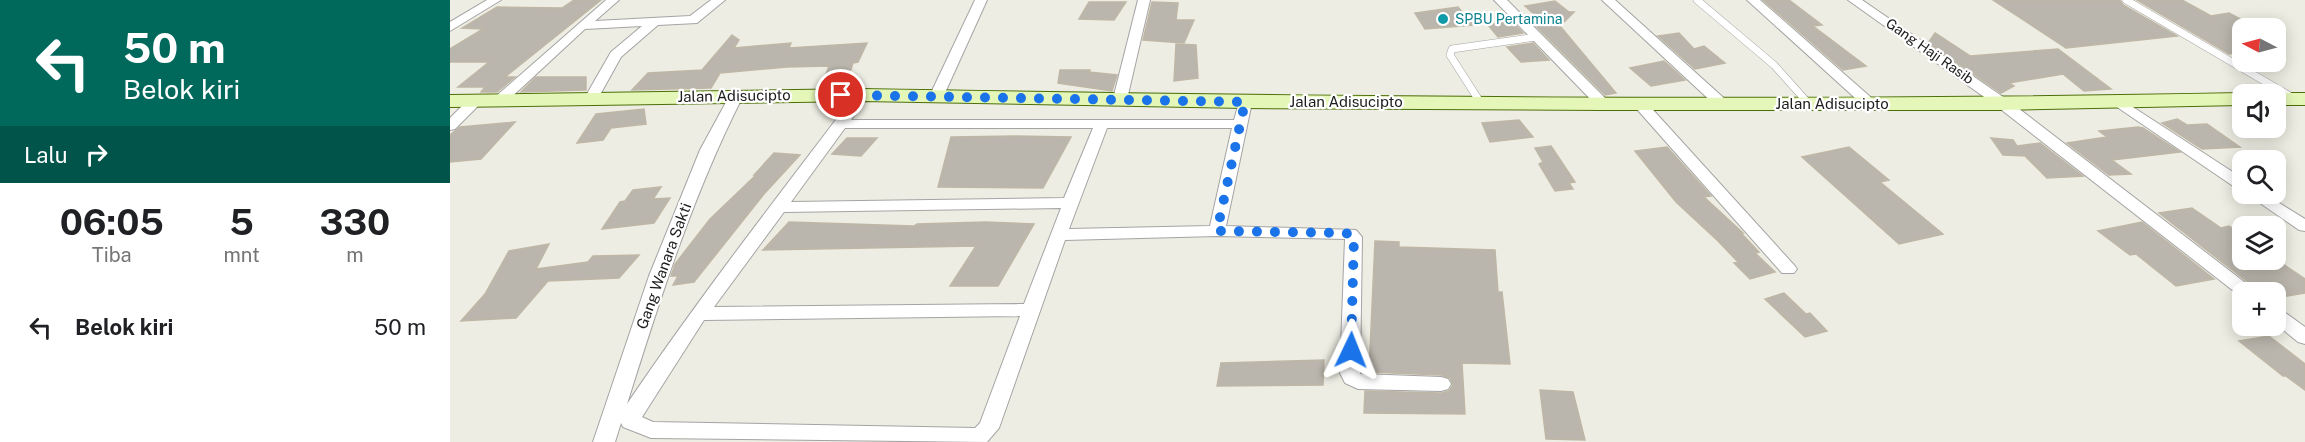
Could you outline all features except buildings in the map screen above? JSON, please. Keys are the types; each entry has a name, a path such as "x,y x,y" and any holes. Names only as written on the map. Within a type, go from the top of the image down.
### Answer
{"main road":[{"name":"Jalan Adisucipto","path":"450,101 862,95 1245,102 1603,104 2002,104 2232,99"}],"street":[{"path":"450,27 495,0"},
{"path":"499,101 582,25 614,0"},
{"path":"582,25 696,19 719,0"},
{"path":"937,95 981,0"},
{"path":"1120,99 1144,0"},
{"path":"1500,0 1603,104"},
{"path":"1608,0 1721,103"},
{"path":"1753,0 1870,104"},
{"name":"Gang Haji Rasib","path":"1854,0 2002,104 2233,282"},
{"path":"591,99 616,55 653,23"},
{"path":"862,95 699,314 630,417 630,421 651,430 980,436 989,428 1058,235 1102,123"},
{"name":"Gang Wanara Sakti","path":"604,442 658,276 708,150 736,96"},
{"path":"450,126 476,100"},
{"path":"1217,231 1245,102"},
{"path":"2119,102 2232,178"},
{"path":"1640,104 1788,269"},
{"path":"840,124 1240,124"},
{"path":"777,207 1070,203"},
{"path":"2271,204 2305,226"},
{"path":"1058,235 1217,231 1346,233 1354,237 1350,373 1352,378 1358,382 1441,384"},
{"path":"699,314 1033,310"},
{"path":"2286,323 2305,337"}],"lane":[{"path":"1697,0 1774,65 1809,104"},
{"path":"2126,0 2295,100"},
{"path":"1480,102 1450,55 1452,49 1536,37"}],"place":[{"name":"SPBU Pertamina","path":"1443,19"}],"route":[{"path":"841,95 1245,102 1217,231 1346,233 1354,237 1351,350"}]}
